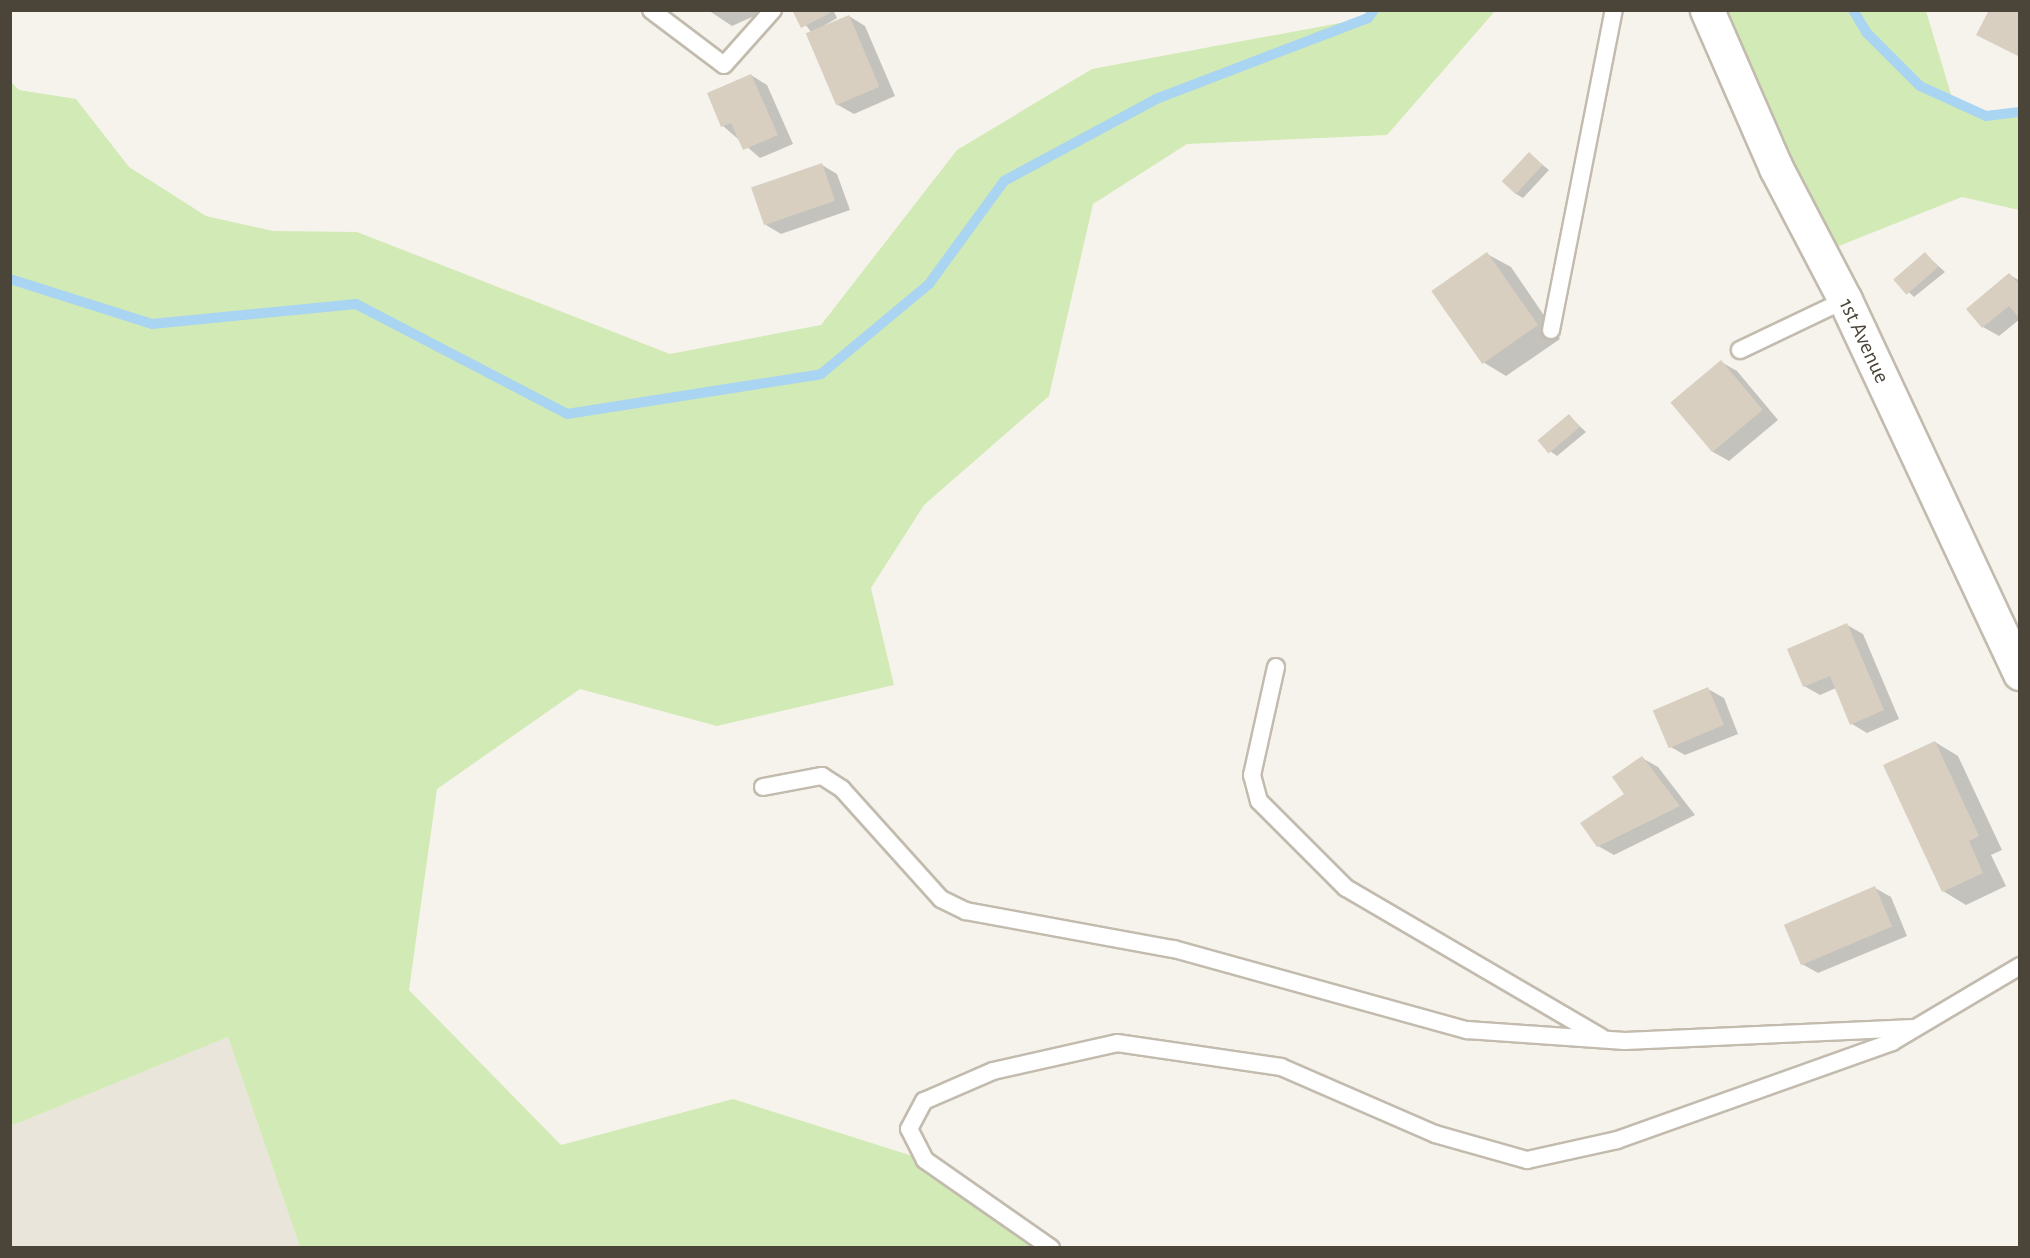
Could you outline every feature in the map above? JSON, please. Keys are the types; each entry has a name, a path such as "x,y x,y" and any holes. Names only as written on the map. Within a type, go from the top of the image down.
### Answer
{"street":[{"name":"1st Avenue","path":"1707,10 1776,168 1845,300 2019,673"}],"lane":[{"path":"651,10 724,65 773,10"},
{"path":"1551,330 1614,10"},
{"path":"1740,350 1845,300"},
{"path":"1276,667 1252,775 1259,801 1346,888 1604,1040"},
{"path":"763,788 822,776 842,789 941,899 966,911 1174,949 1467,1030 1604,1040 1918,1028"},
{"path":"1051,1248 925,1160 909,1129 924,1101 993,1071 1117,1042 1281,1067 1435,1134 1527,1160 1617,1140 1712,1108 1918,1028 2019,966"}],"shaded area":[{"path":"228,1037 300,1247 11,1248 11,1126"}],"green space":[{"path":"1372,11 1495,11 1387,135 1187,144 1093,204 1049,396 924,505 871,588 894,685 717,726 580,689 437,789 409,990 561,1145 733,1099 925,1160 1051,1247 300,1247 228,1037 11,1126 10,81 19,90 76,99 129,167 206,216 273,231 357,232 670,354 821,325 957,150 1092,69 1367,18"},
{"path":"1707,11 1926,11 1953,101 1986,116 2019,112 2019,210 1962,197 1821,253"}],"building":[{"path":"792,10 829,10 830,13 801,28"},
{"path":"1989,10 2020,10 2020,57 1976,35"},
{"path":"849,15 879,87 836,105 806,33"},
{"path":"751,74 778,135 743,150 731,123 721,127 707,93"},
{"path":"1529,152 1543,165 1516,194 1502,181"},
{"path":"822,163 835,201 764,225 751,187"},
{"path":"1487,252 1538,325 1482,364 1431,291"},
{"path":"1925,252 1938,267 1906,295 1893,280"},
{"path":"2009,273 2020,285 2020,319 2009,306 1982,328 1966,309"},
{"path":"1721,360 1763,410 1712,452 1670,402"},
{"path":"1569,414 1580,427 1549,453 1538,440"},
{"path":"1847,623 1884,710 1850,725 1830,676 1803,687 1787,649"},
{"path":"1708,687 1724,725 1669,748 1653,710"},
{"path":"1935,741 1979,836 1969,841 1983,873 1942,892 1883,765"},
{"path":"1642,756 1680,806 1597,847 1580,823 1624,794 1612,777"},
{"path":"1875,886 1892,927 1801,965 1784,925"}],"waterway":[{"path":"10,279 152,324 356,304 567,414 821,374 929,284 1004,181 1156,99 1368,18 1374,10"},
{"path":"1853,10 1866,32 1920,86 1986,116 2020,112"}]}
